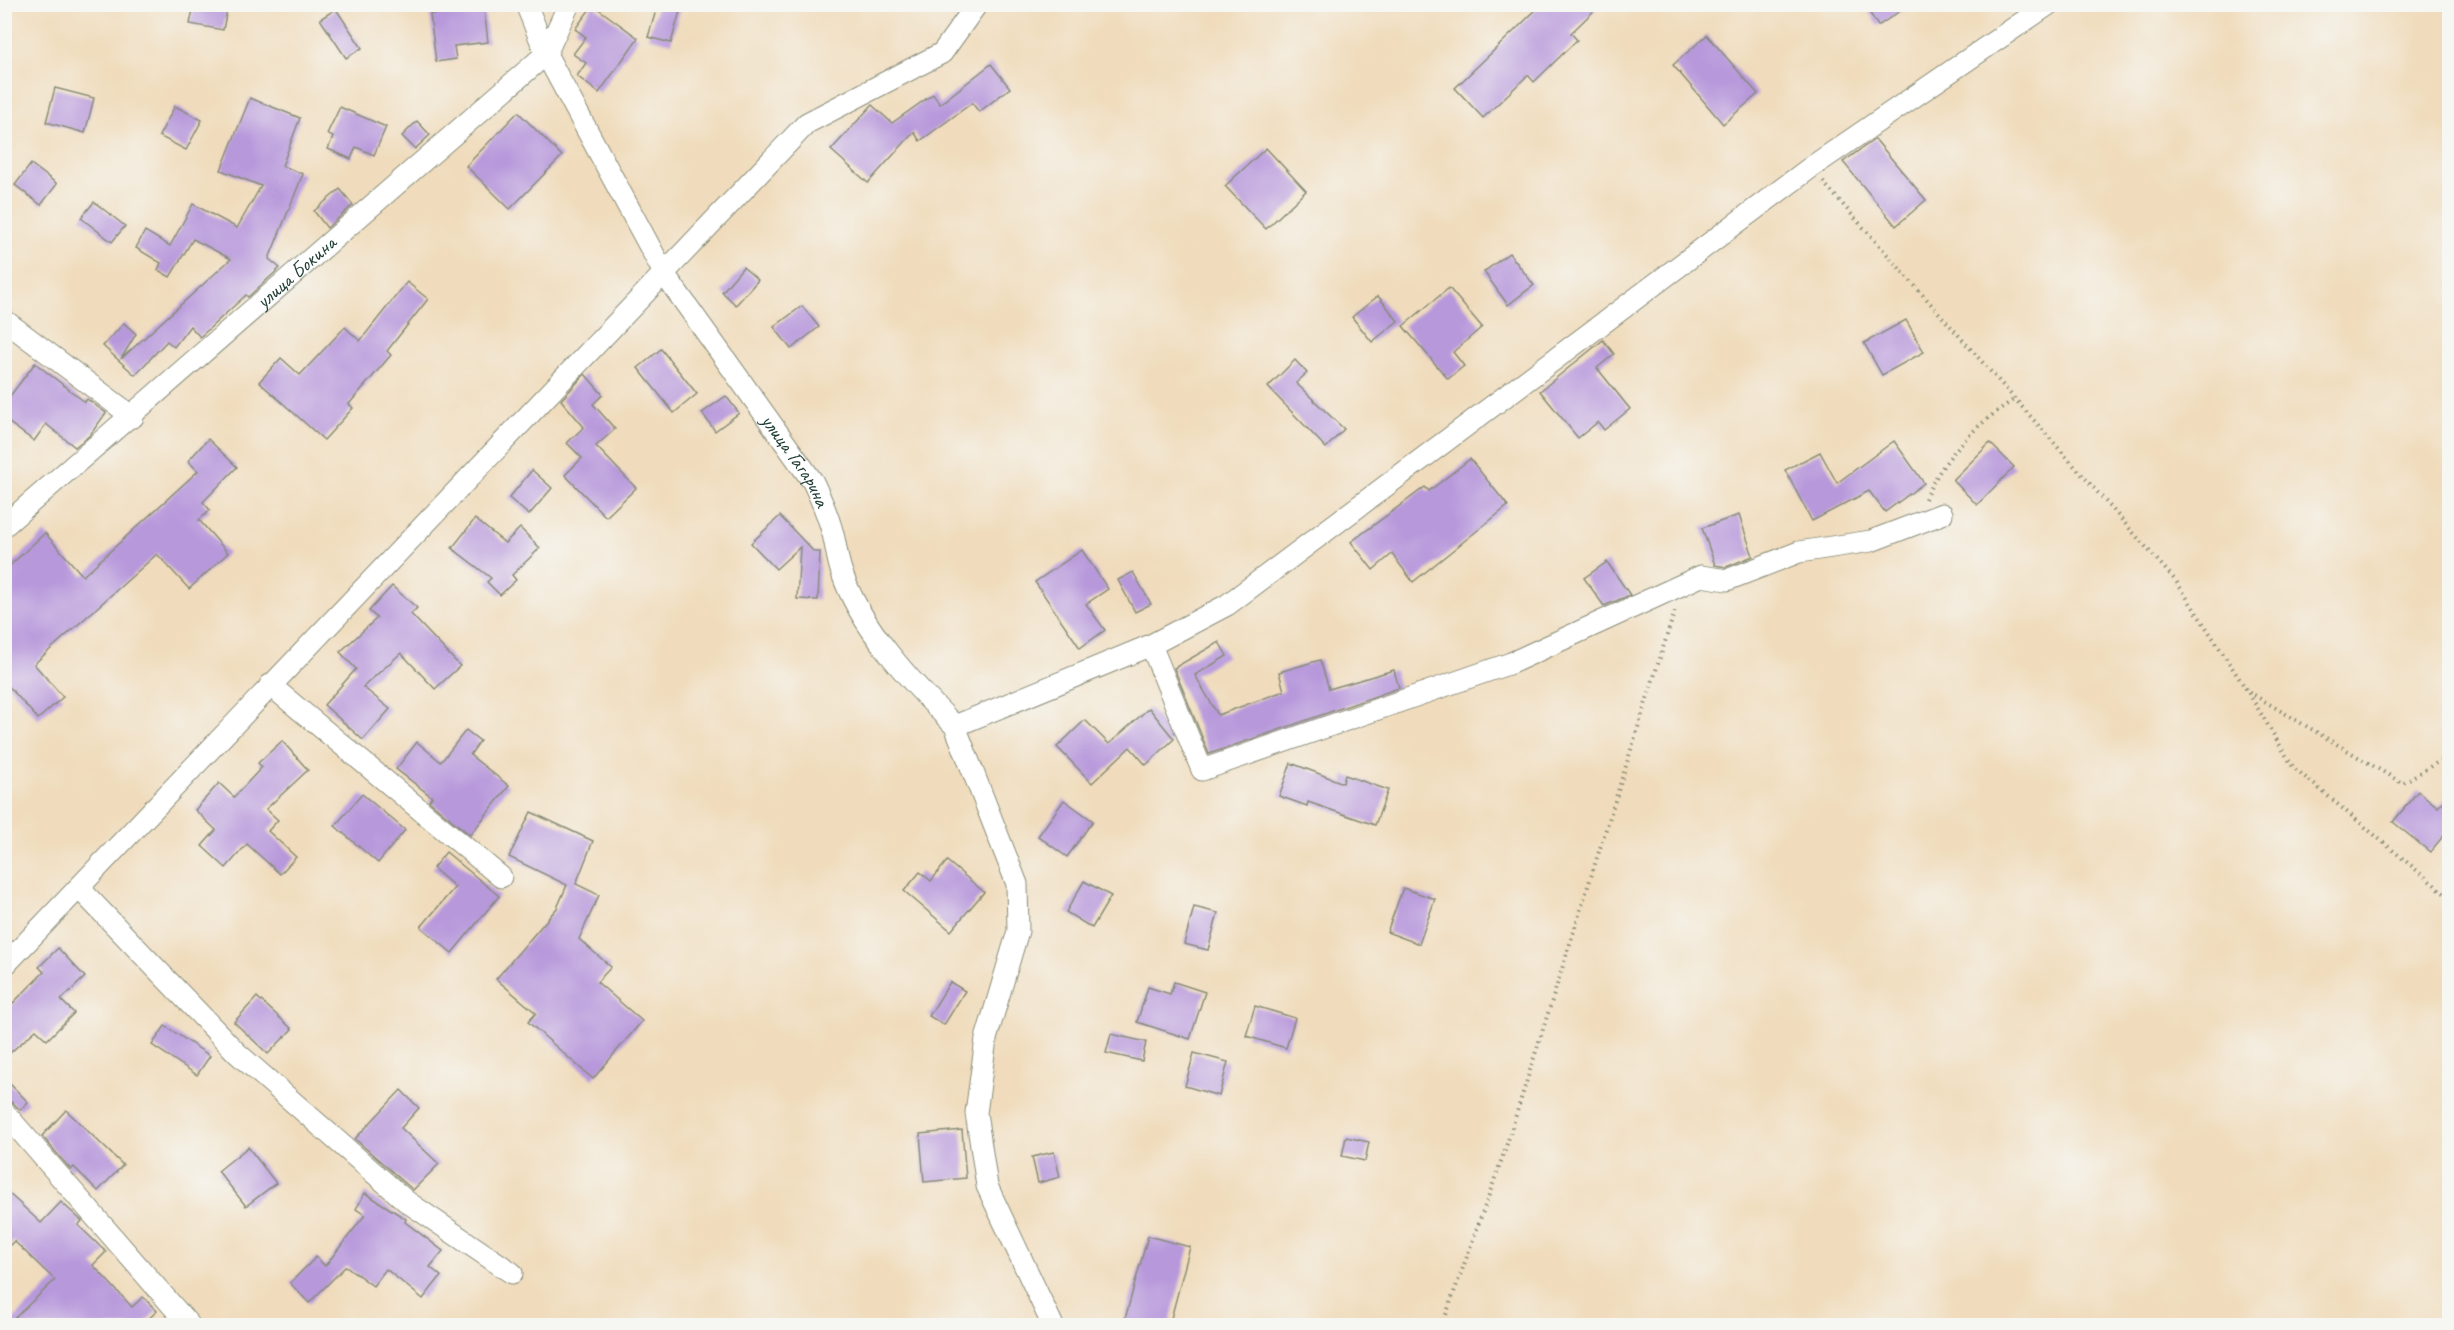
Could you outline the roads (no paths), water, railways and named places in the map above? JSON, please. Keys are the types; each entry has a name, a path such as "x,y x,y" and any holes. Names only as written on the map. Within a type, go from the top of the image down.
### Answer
{"street":[{"name":"улица Гагарина","path":"526,4 546,54 665,275 813,482 826,509 840,569 853,601 870,629 935,706 955,726 1017,884 1018,931 986,1039 976,1113 987,1186 1053,1326"},
{"name":"улица Бокина","path":"4,526 133,417 546,54 569,4"},
{"path":"4,966 270,685 665,275 807,123 942,53 977,4"},
{"path":"955,726 1151,645 1227,605 1810,168 2023,12 2049,4"},
{"path":"4,320 133,417"},
{"path":"1151,645 1203,770 1511,663 1701,576 1727,580 1798,552 1871,541 1942,514"},
{"path":"270,685 501,877"},
{"path":"79,888 237,1053 406,1201 512,1273"},
{"path":"4,1112 190,1326"}]}
